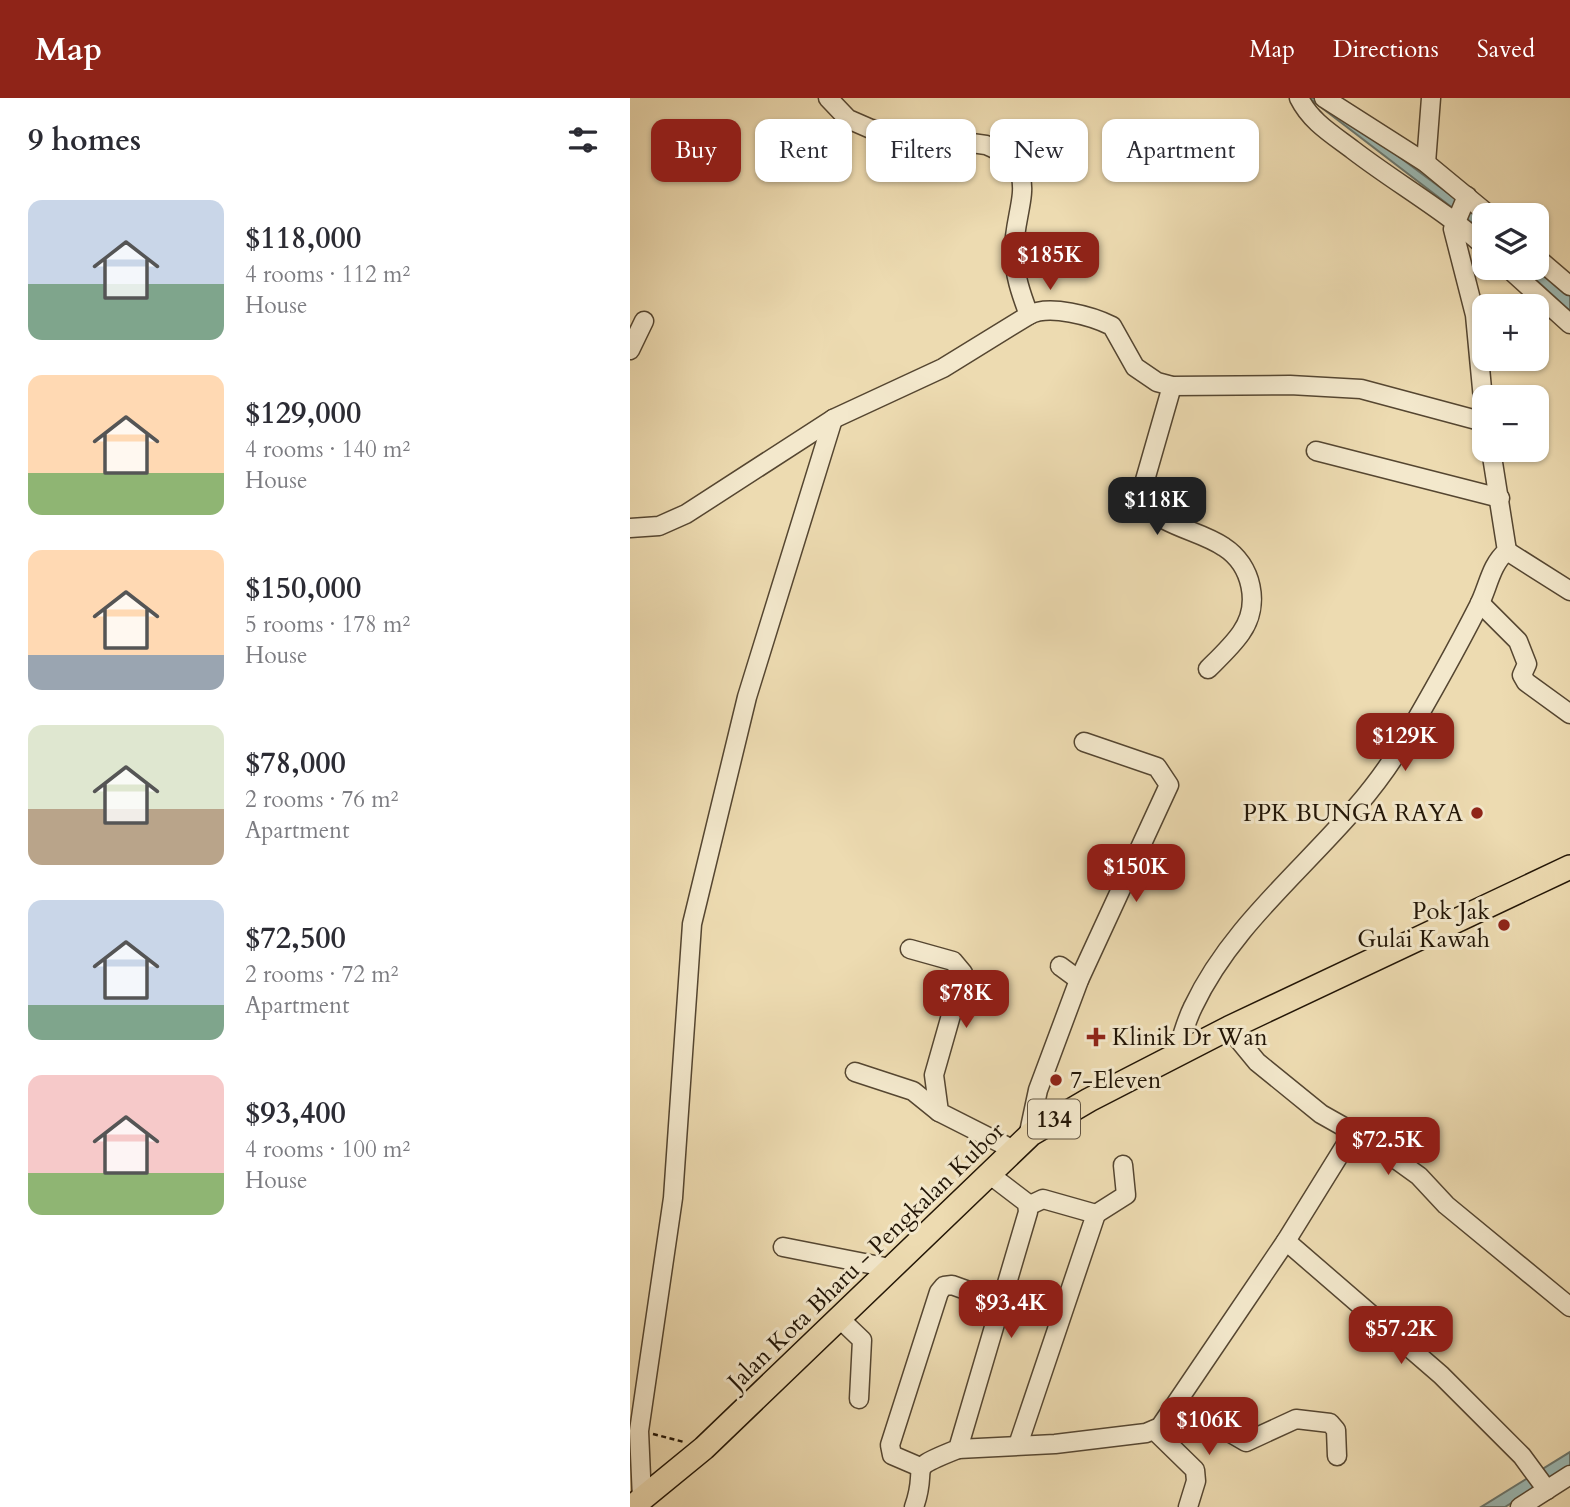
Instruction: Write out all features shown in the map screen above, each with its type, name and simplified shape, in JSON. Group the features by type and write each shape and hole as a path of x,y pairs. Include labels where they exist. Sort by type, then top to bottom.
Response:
{"main road":[{"name":"Jalan Kota Bharu - Pengkalan Kubor","path":"637,1503 704,1448 1021,1143 1089,1100 1229,1028 1570,867"}],"street":[{"path":"828,98 848,119 871,129 986,145 1016,163 1023,181 1014,249 1015,268 1028,315"},
{"path":"1299,98 1311,118 1402,187 1472,211"},
{"path":"1324,98 1426,163 1472,226"},
{"path":"1426,163 1431,98"},
{"path":"1461,208 1454,237 1475,315 1482,385"},
{"path":"1549,268 1570,286"},
{"path":"1521,280 1570,324"},
{"path":"630,528 659,526 686,514 833,419 943,368 1028,315 1044,310 1105,323 1115,330 1135,367 1157,382 1172,386 1290,386 1361,390 1472,419"},
{"path":"630,350 644,321"},
{"path":"1172,386 1145,480 1143,503 1155,514 1224,547 1244,566 1253,593 1243,631 1208,669"},
{"path":"637,1503 639,1431 673,1198 692,924 747,697 833,419"},
{"path":"1316,451 1500,498"},
{"path":"1493,462 1507,551"},
{"path":"1507,551 1570,591"},
{"path":"1176,1057 1186,1021 1206,982 1239,935 1299,872 1399,750 1480,603 1500,557 1507,551"},
{"path":"1480,603 1518,641 1527,664 1522,675 1526,682 1570,714"},
{"path":"855,1072 913,1091 939,1112 1021,1143 1079,981 1169,785 1157,767 1084,742"},
{"path":"910,949 953,961 963,973 934,1074 939,1112"},
{"path":"1060,966 1079,981"},
{"path":"1229,1028 1257,1062 1321,1114 1391,1155 1419,1176 1446,1205 1570,1307"},
{"path":"914,1507 920,1467 927,1461 958,1449 1055,1444 1154,1430 1168,1419 1286,1241 1353,1133"},
{"path":"1018,1445 1096,1214 1126,1195 1123,1165"},
{"path":"989,1174 1028,1206"},
{"path":"958,1449 1028,1206 1043,1199 1096,1214"},
{"path":"1286,1241 1441,1375 1542,1483"},
{"path":"783,1247 890,1268"},
{"path":"920,1467 895,1457 890,1452 890,1445 939,1292 944,1286 952,1285 1002,1303"},
{"path":"839,1318 862,1340 859,1399"},
{"path":"1179,1403 1247,1442 1296,1419 1330,1423 1337,1435 1337,1456"},
{"path":"1154,1430 1195,1470 1196,1481 1188,1507"},
{"path":"1520,1507 1542,1483 1570,1475"}],"path":[{"path":"639,1431 704,1448"}],"water":[{"path":"1309,98 1320,98 1472,211 1472,223"},
{"path":"1549,278 1570,293 1570,311 1536,280 1549,280"},
{"path":"1570,1452 1570,1466 1505,1507 1481,1507"}],"place":[{"name":"PPK BUNGA RAYA","path":"1477,813"},
{"name":"Pok Jak Gulai Kawah","path":"1504,925"},
{"name":"Klinik Dr Wan","path":"1096,1037"},
{"name":"7-Eleven","path":"1056,1080"}]}
